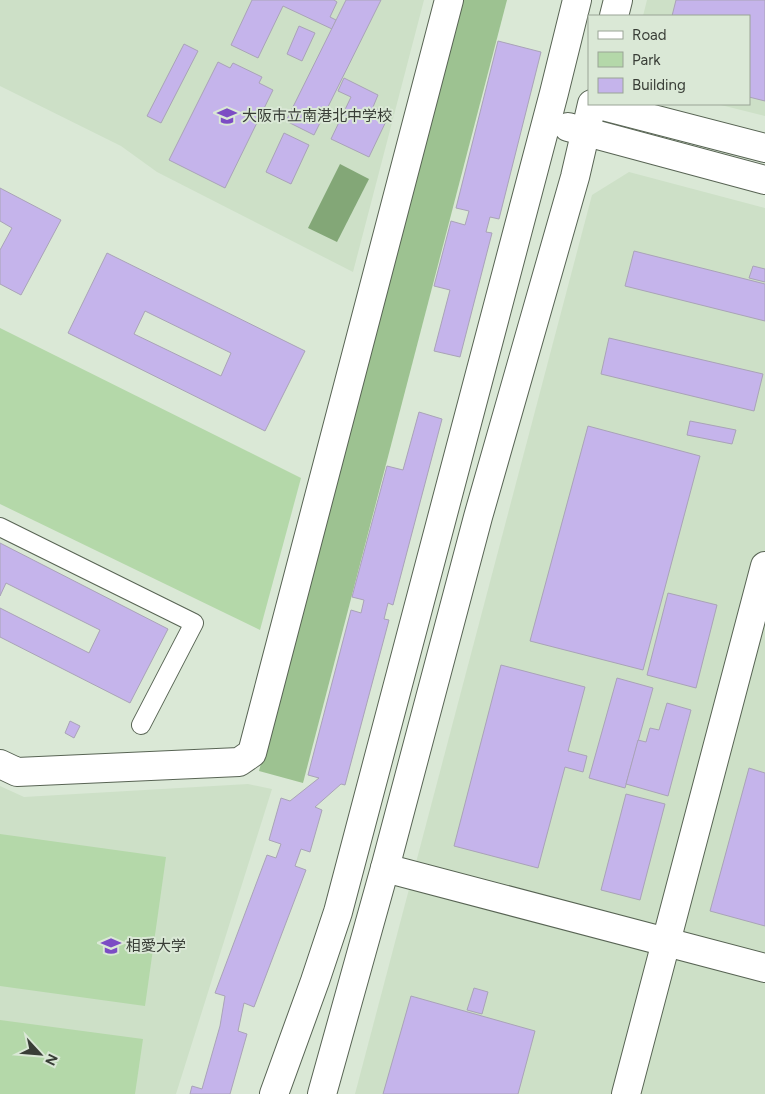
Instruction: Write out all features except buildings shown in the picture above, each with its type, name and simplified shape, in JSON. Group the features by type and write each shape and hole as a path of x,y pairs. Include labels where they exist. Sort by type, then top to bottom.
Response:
{"street":[{"path":"0,764 17,772 27,772 239,762 252,753 449,0"},
{"path":"274,1094 338,912 577,0"},
{"path":"614,15 618,0"},
{"path":"554,93 588,102"},
{"path":"322,1094 385,868 478,517 575,177 592,105"},
{"path":"600,105 765,148"},
{"path":"546,121 765,180"},
{"path":"0,527 194,623 141,725"},
{"path":"626,1094 765,566"},
{"path":"385,868 765,968"}],"shaded area":[{"name":"大阪市立南港北中学校","path":"0,0 424,0 353,272 157,172 121,146 0,86"},
{"path":"463,0 507,0 303,783 259,771"},
{"path":"647,0 765,0 765,116 721,105 750,105 750,15 643,15"},
{"path":"340,164 369,179 337,242 308,228"},
{"path":"629,172 765,208 765,1094 355,1094 592,195"},
{"name":"相愛大学","path":"248,784 272,789 176,1094 0,1094 0,786 24,797"}],"green space":[{"path":"0,328 301,478 260,630 0,504"},
{"path":"0,834 166,857 145,1006 0,986"},
{"path":"0,1020 143,1039 135,1094 0,1094"}],"place":[{"name":"大阪市立南港北中学校","path":"227,116"},
{"name":"相愛大学","path":"111,946"}]}
